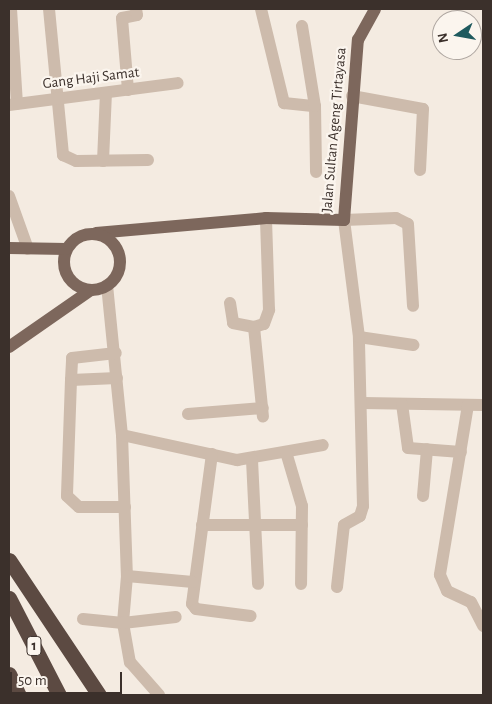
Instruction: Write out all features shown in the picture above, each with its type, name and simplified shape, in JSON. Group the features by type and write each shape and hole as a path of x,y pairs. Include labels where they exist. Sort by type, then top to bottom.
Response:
{"highway":[{"path":"9,560 99,695"},
{"name":"1","path":"9,598 59,695"},
{"path":"9,674 19,695"},
{"path":"9,684 13,695"}],"main road":[{"name":"Jalan Sultan Ageng Tirtayasa","path":"96,233 266,218 344,220 352,96 358,40 376,9"},
{"path":"9,347 91,290 107,286 115,278 119,255 106,237 96,233 78,236 66,249 63,260 68,276 91,290"},
{"path":"9,248 66,249"}],"street":[{"path":"11,9 13,105"},
{"path":"48,9 54,99 62,155 68,160 148,160"},
{"path":"128,90 122,18 137,15 136,9"},
{"path":"261,9 284,103 314,106"},
{"path":"302,26 314,106 316,172"},
{"name":"Gang Haji Samat","path":"13,105 178,83"},
{"path":"103,161 106,93"},
{"path":"352,96 423,109 420,170"},
{"path":"9,196 28,249"},
{"path":"230,303 233,323 254,327 264,324 269,310 266,218"},
{"path":"337,587 344,525 363,512 359,337 344,220 396,218 408,224 413,306"},
{"path":"107,286 116,353 122,435 127,576 123,623 130,662 159,695"},
{"path":"188,414 263,412 254,327"},
{"path":"359,337 413,345"},
{"path":"116,353 72,358 67,496 79,507 125,507"},
{"path":"71,380 117,378"},
{"path":"362,404 483,405"},
{"path":"402,404 405,444 427,449 461,452"},
{"path":"468,405 440,575 447,591 471,602 483,626"},
{"path":"122,435 212,454 252,460 323,444"},
{"path":"423,496 427,449"},
{"path":"286,452 301,499 301,584"},
{"path":"212,454 193,582 196,609 251,616"},
{"path":"252,460 252,523 258,584"},
{"path":"202,525 252,523 302,525"},
{"path":"127,576 193,582"},
{"path":"83,619 123,623 176,617"}]}
